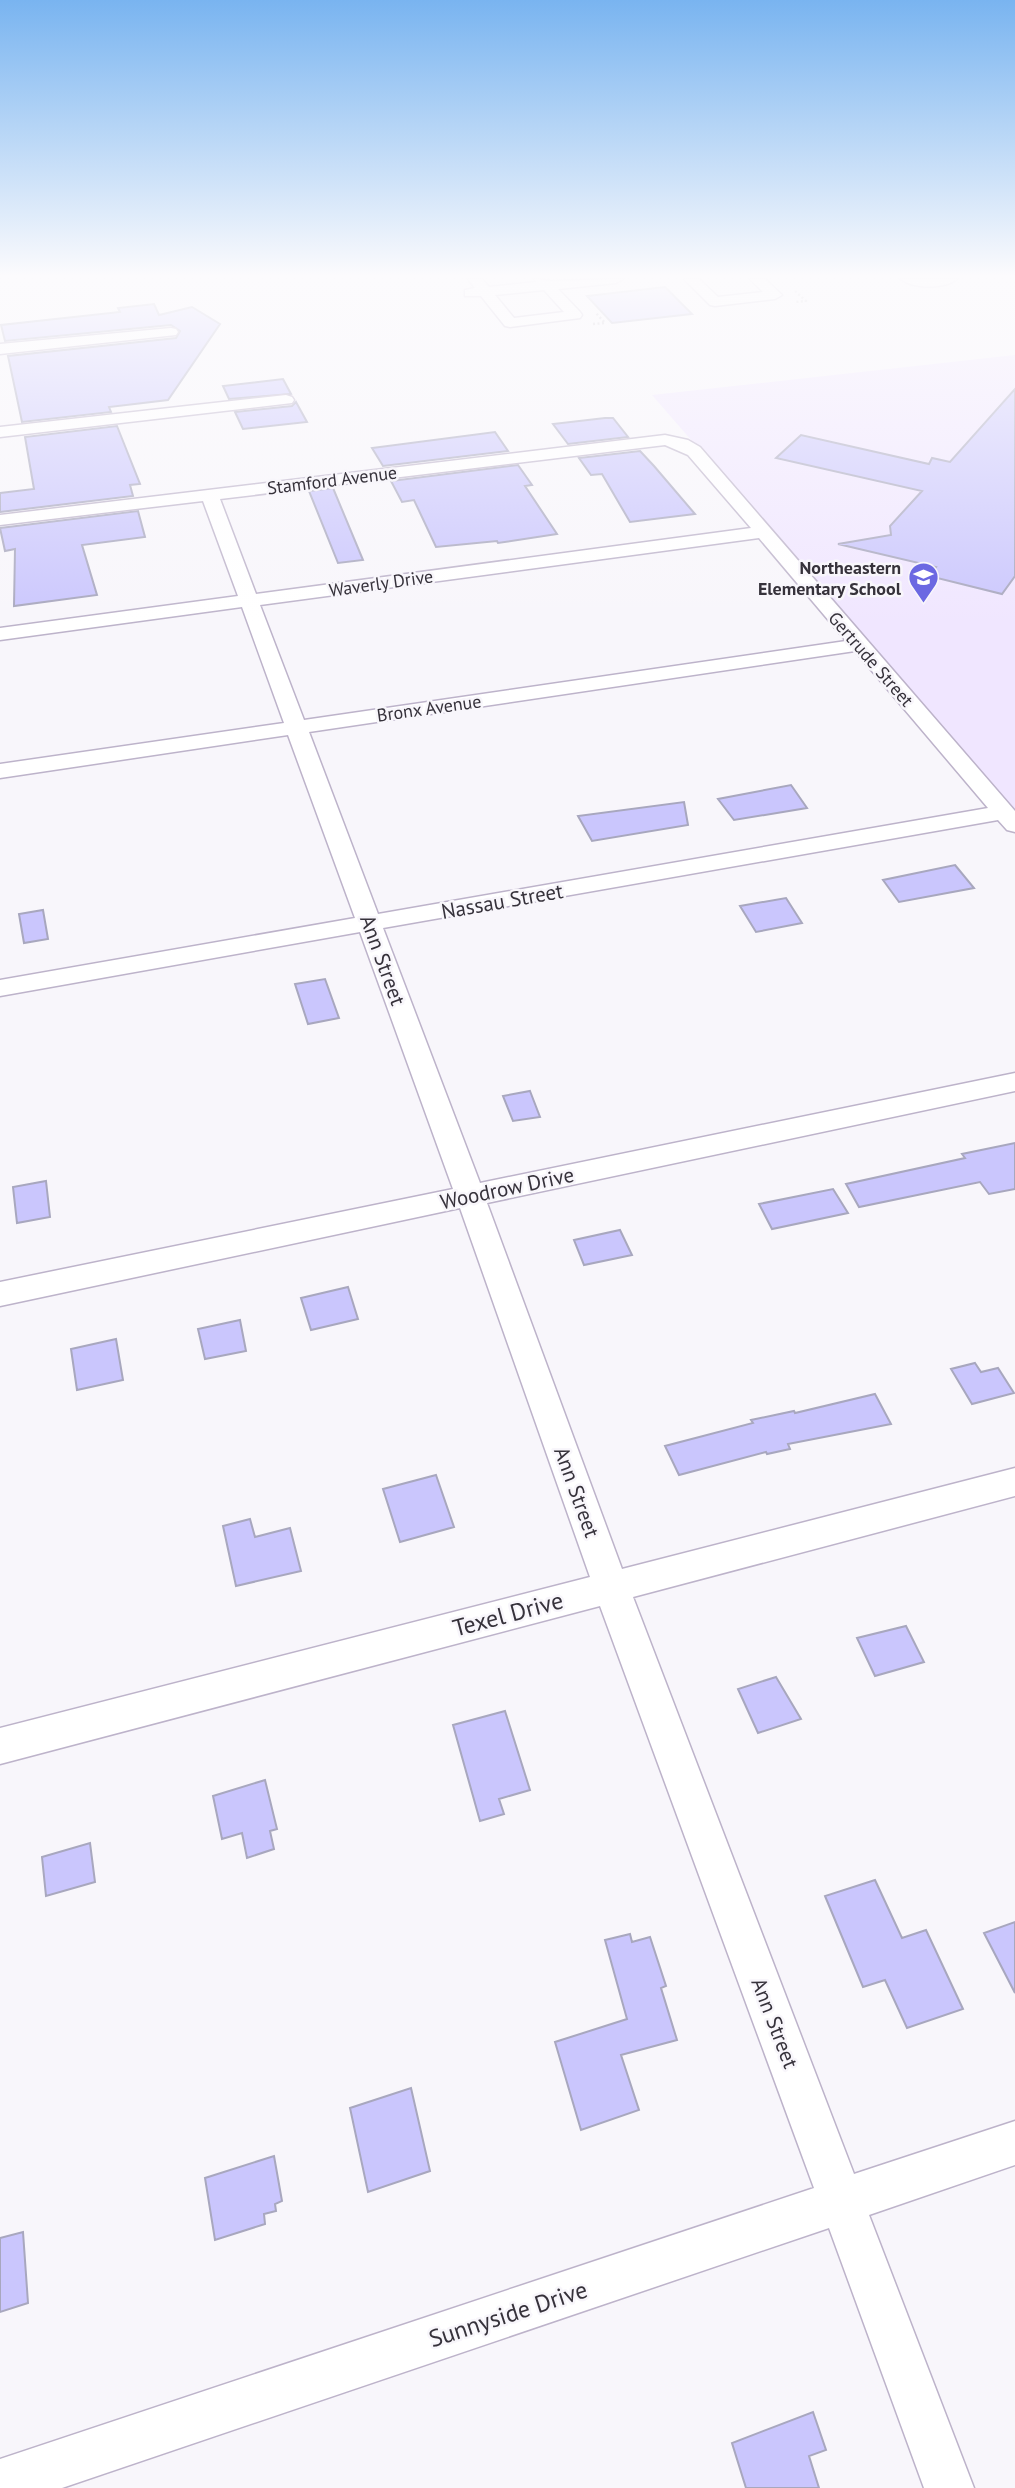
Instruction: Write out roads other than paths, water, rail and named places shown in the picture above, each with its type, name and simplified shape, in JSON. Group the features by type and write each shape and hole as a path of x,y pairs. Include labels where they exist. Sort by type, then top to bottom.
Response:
{"street":[{"path":"0,432 286,400"},
{"name":"Stamford Avenue","path":"0,520 665,440"},
{"name":"Gertrude Street","path":"665,440 682,444 694,451 1009,819"},
{"name":"Ann Street","path":"210,495 470,1195 611,1587 949,2488"},
{"name":"Waverly Drive","path":"0,634 762,532"},
{"name":"Bronx Avenue","path":"0,771 858,645"},
{"name":"Nassau Street","path":"0,988 1009,819"},
{"name":"Woodrow Drive","path":"0,1294 1015,1082"},
{"name":"Texel Drive","path":"0,1746 1015,1482"},
{"name":"Sunnyside Drive","path":"0,2484 1015,2143"}],"place":[{"name":"Northeastern Elementary School","path":"924,604"}]}
